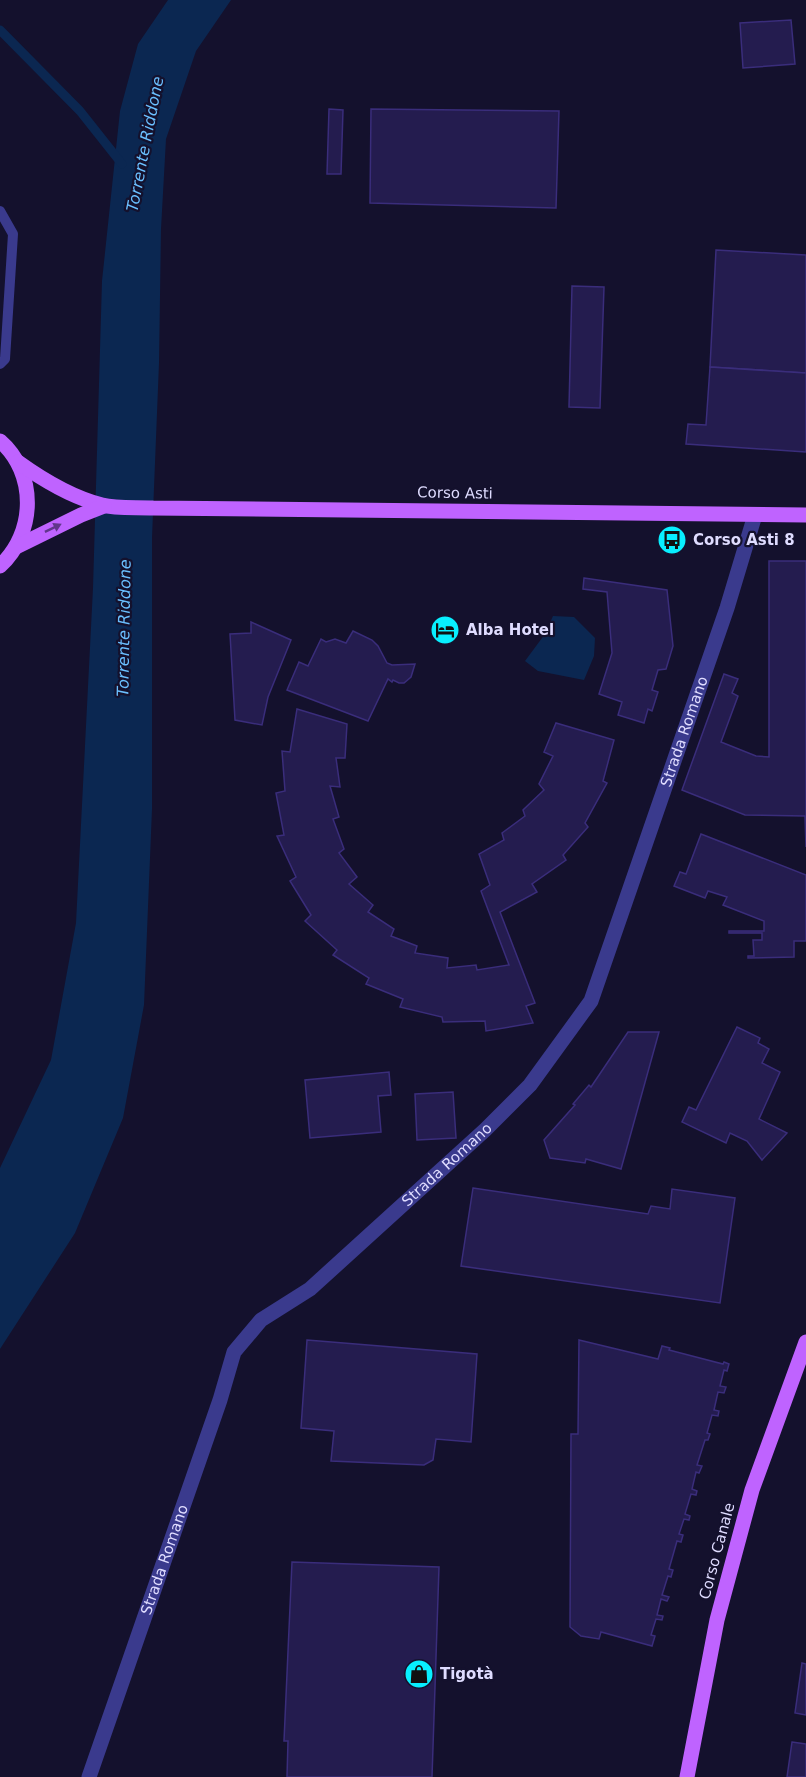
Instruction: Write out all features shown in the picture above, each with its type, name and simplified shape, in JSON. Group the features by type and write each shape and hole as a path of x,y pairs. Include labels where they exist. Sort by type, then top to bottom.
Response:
{"main road":[{"path":"0,441 18,462 45,481 95,506"},
{"path":"0,566 16,547 25,527 28,505 26,483 18,462"},
{"path":"16,547 95,506"},
{"name":"Corso Asti","path":"95,506 806,515"},
{"name":"Corso Canale","path":"687,1777 717,1620 752,1490 806,1342"}],"street":[{"name":"Strada Romano","path":"89,1777 220,1400 234,1352 261,1320 310,1289 485,1130 530,1085 591,1001 728,608 755,514"}],"lane":[{"path":"0,211 13,234 5,359 0,364"}],"water":[{"name":"Torrente Riddone","path":"168,0 231,0 196,51 166,139 161,229 159,363 152,538 152,809 144,1005 123,1118 75,1233 0,1349 0,1168 51,1060 76,923 93,588 102,281 120,111 138,44"},
{"path":"553,616 574,617 595,638 594,656 584,680 538,671 525,661 545,634"}],"building":[{"path":"791,20 795,64 743,68 740,23"},
{"path":"329,109 343,110 341,174 327,174"},
{"path":"371,109 559,111 556,208 370,203"},
{"path":"716,250 806,255 806,373 710,367"},
{"path":"572,286 604,287 600,408 569,407"},
{"path":"710,367 806,373 806,452 686,444 688,424 706,425"},
{"path":"769,561 806,561 806,847 805,816 745,815 682,790 724,674 738,679 732,693 738,696 721,742 756,756 769,757"},
{"path":"584,578 667,590 673,646 666,669 658,670 652,690 658,692 652,711 648,709 644,723 618,715 622,702 599,694 612,653 607,592 583,589"},
{"path":"251,622 291,640 268,697 262,725 235,720 230,634 251,633"},
{"path":"353,631 372,640 387,663 392,665 415,664 411,677 404,683 393,680 392,682 388,679 368,721 287,690 299,662 308,666 321,639 326,642 335,639 346,643"},
{"path":"297,709 347,724 345,758 336,758 340,787 330,786 339,817 333,819 344,849 339,853 357,877 349,884 373,905 368,912 394,929 391,936 417,946 415,953 448,958 447,968 476,965 477,970 509,965 481,891 490,885 479,854 504,840 502,833 525,816 523,810 544,790 539,784 553,756 544,752 556,723 614,740 603,781 607,783 585,823 588,827 563,855 566,860 532,884 537,892 500,912 535,1003 526,1006 533,1023 486,1031 485,1021 443,1022 442,1017 400,1007 403,999 366,984 369,978 333,955 337,950 305,921 311,915 290,881 296,877 277,836 284,835 276,793 285,791 282,751 290,752"},
{"path":"701,834 806,875 806,941 794,941 794,957 748,958 748,956 754,956 753,940 762,940 762,933 729,933 729,931 764,931 764,921 723,905 727,897 708,891 705,898 674,886 680,872 686,874"},
{"path":"737,1027 760,1038 758,1043 769,1049 762,1063 780,1072 759,1119 787,1133 762,1160 747,1141 730,1133 726,1143 682,1122 689,1107 696,1110"},
{"path":"628,1032 659,1032 621,1169 586,1159 585,1163 550,1158 544,1140 575,1105 573,1104 589,1085 591,1087"},
{"path":"389,1072 391,1095 378,1096 381,1132 310,1138 305,1080"},
{"path":"453,1092 456,1138 417,1140 415,1094"},
{"path":"473,1188 648,1214 651,1206 670,1209 672,1189 735,1198 720,1303 461,1266"},
{"path":"307,1340 477,1354 471,1442 436,1439 433,1460 424,1465 331,1461 334,1431 301,1428"},
{"path":"579,1340 658,1359 662,1346 670,1348 669,1350 729,1364 727,1371 724,1370 720,1386 726,1387 724,1393 718,1392 714,1410 719,1411 718,1416 712,1415 707,1433 710,1434 708,1440 705,1440 697,1465 702,1466 699,1473 696,1472 692,1489 697,1491 696,1495 691,1494 685,1514 690,1516 689,1520 684,1519 679,1534 683,1535 681,1542 677,1541 669,1569 673,1570 671,1577 668,1576 662,1595 669,1597 667,1601 661,1599 657,1615 663,1616 662,1620 656,1619 651,1635 655,1636 652,1646 601,1632 599,1639 581,1636 570,1627 571,1434 578,1434"},
{"path":"292,1562 439,1567 432,1777 287,1777 288,1741 284,1741"},
{"path":"802,1663 806,1664 806,1715 795,1713"},
{"path":"792,1742 806,1744 806,1777 787,1777"}],"waterway":[{"path":"0,30 80,111 122,164"}],"place":[{"name":"Corso Asti 8","path":"672,540"},
{"name":"Alba Hotel","path":"445,630"},
{"name":"Tigotà","path":"419,1674"}]}
